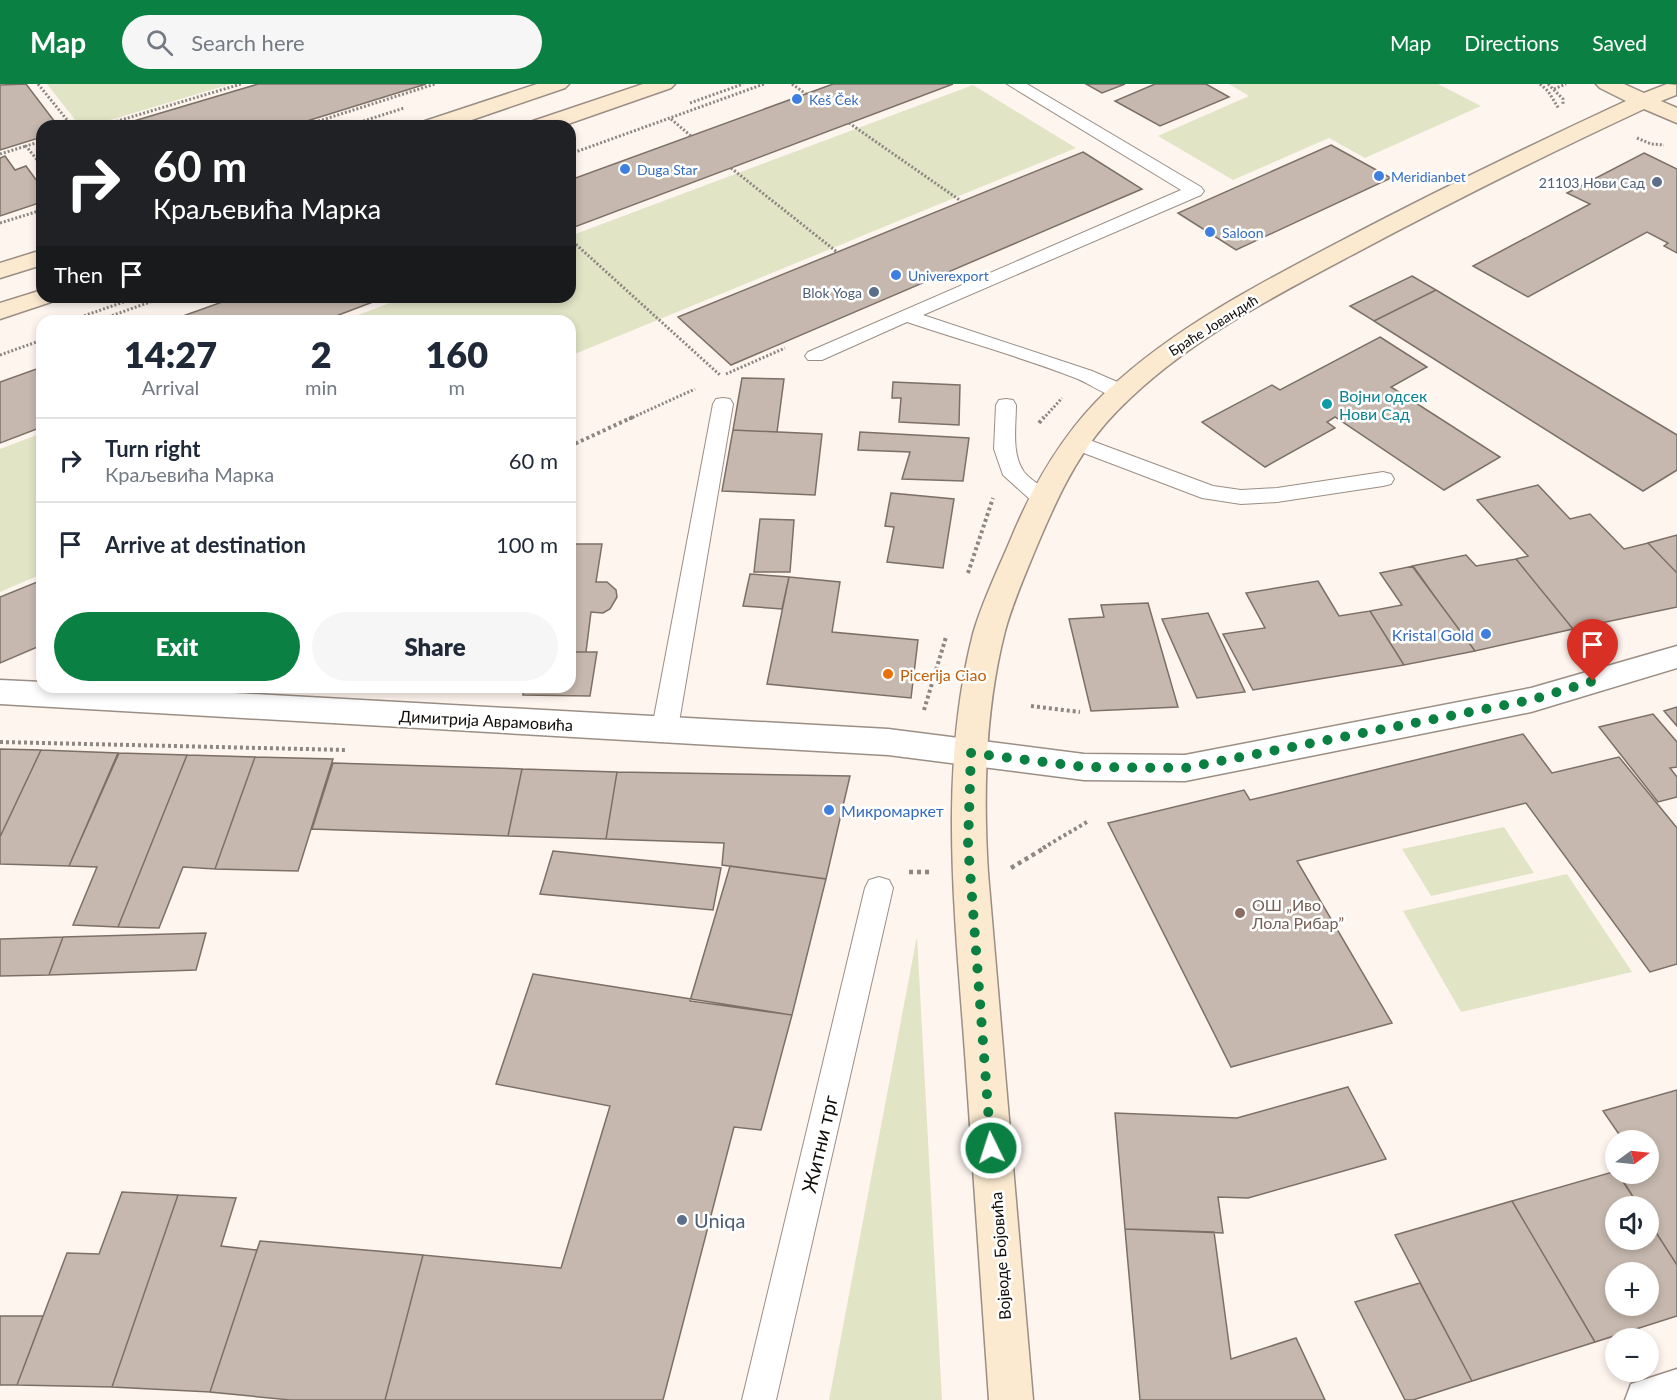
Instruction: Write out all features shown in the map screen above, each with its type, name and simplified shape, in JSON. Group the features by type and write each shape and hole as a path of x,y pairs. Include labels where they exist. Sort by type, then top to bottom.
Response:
{"street":[{"path":"451,120 558,84"},
{"path":"558,120 663,84"},
{"path":"1607,84 1664,91 1677,116"},
{"name":"Браће Јовандић","path":"971,753 984,657 990,630 1042,498 1076,442 1122,392 1175,347 1274,288 1426,207 1589,125 1664,91"},
{"path":"0,271 36,259"},
{"path":"0,311 36,299"},
{"name":"Димитрија Аврамовића","path":"79,693 482,721 888,742 1084,767 1185,768 1531,700 1677,657"},
{"name":"Димитрија Аврамовића","path":"0,692 36,691"},
{"name":"Војводе Бојовића","path":"971,753 968,844 1011,1400"},
{"path":"1647,1400 1677,1391"}],"lane":[{"path":"815,356 928,305 1196,191 1015,84"},
{"path":"908,316 1085,375 1122,392"},
{"path":"665,729 723,404"},
{"path":"1006,405 1005,448 1014,475 1042,498"},
{"path":"1076,442 1210,493 1241,497 1277,495 1383,478"},
{"name":"Житни трг","path":"759,1400 879,888"}],"path":[{"path":"38,84 67,120"},
{"path":"121,120 241,84"},
{"path":"322,120 435,84"},
{"path":"576,151 764,84"},
{"path":"792,84 806,94"},
{"path":"1554,89 1566,84"},
{"path":"670,119 691,136"},
{"path":"849,123 962,201"},
{"path":"1636,137 1651,144 1674,145"},
{"path":"0,154 36,143"},
{"path":"26,146 36,158"},
{"path":"731,168 837,252"},
{"path":"0,223 36,212"},
{"path":"576,244 722,376"},
{"path":"86,315 121,303"},
{"path":"114,315 147,303"},
{"path":"0,355 36,342"},
{"path":"711,381 787,347"},
{"path":"576,443 700,386"},
{"path":"1031,706 1080,712"},
{"path":"1010,868 1087,822"}],"green space":[{"path":"47,84 231,84 110,120 75,120"},
{"path":"1229,84 1438,84 1481,106 1365,158 1329,138 1233,180 1158,136 1249,96"},
{"path":"973,85 1076,148 576,354 576,315 358,315 390,303 576,303 576,234"},
{"path":"36,435 36,577 0,592 0,449"},
{"path":"1504,827 1534,873 1431,896 1402,849"},
{"path":"1567,874 1632,972 1461,1012 1403,911"},
{"path":"917,936 942,1400 829,1400"}],"building":[{"path":"26,84 53,120 36,120 36,139 0,150 0,85"},
{"path":"258,84 426,84 310,120 137,120"},
{"path":"833,84 953,84 576,226 576,178"},
{"path":"1086,84 1125,84 1102,93"},
{"path":"1155,84 1206,84 1229,97 1160,126 1115,101"},
{"path":"1331,145 1391,178 1236,250 1178,213"},
{"path":"1083,152 1142,189 731,365 678,317"},
{"path":"1644,153 1677,169 1677,253 1664,246 1668,243 1647,232 1528,297 1473,266 1590,204 1567,193"},
{"path":"5,156 15,170 26,166 36,180 36,204 0,216 0,158"},
{"path":"1412,276 1436,290 1374,321 1350,306"},
{"path":"1436,290 1677,435 1677,470 1643,491 1374,321"},
{"path":"219,303 370,303 339,315 186,315"},
{"name":"Војни одсек Нови Сад","path":"1380,337 1427,367 1391,387 1500,457 1444,490 1335,417 1327,422 1335,428 1265,467 1202,422 1272,385 1280,390"},
{"path":"36,369 36,429 0,443 0,382"},
{"path":"742,378 784,379 777,432 733,430"},
{"path":"893,382 960,385 959,425 899,422 901,398 892,398"},
{"path":"733,430 822,434 815,495 722,491"},
{"path":"860,432 969,438 963,481 902,479 910,452 858,450"},
{"path":"1538,485 1570,519 1590,514 1624,549 1648,543 1677,573 1677,607 1573,629 1516,559 1528,556 1477,500"},
{"path":"891,493 954,499 943,568 887,562 894,527 885,526"},
{"path":"760,519 794,520 790,572 754,572"},
{"path":"1677,535 1677,573 1648,543"},
{"path":"576,544 602,544 596,582 607,582 616,590 617,597 610,609 603,613 591,612 586,652 576,652"},
{"path":"1466,555 1476,566 1516,559 1573,629 1475,651 1412,566"},
{"path":"1413,566 1475,651 1404,665 1370,611 1402,605 1380,573"},
{"path":"750,574 789,577 782,609 743,606"},
{"path":"789,577 840,582 832,632 918,640 911,698 767,684"},
{"path":"1318,581 1339,616 1370,611 1404,665 1253,690 1223,634 1265,628 1246,593"},
{"path":"36,582 36,648 0,663 0,597"},
{"path":"1148,603 1178,707 1091,711 1069,619 1104,617 1101,605"},
{"path":"1208,613 1245,692 1197,698 1162,619"},
{"path":"576,652 597,652 590,696 523,695 523,693 576,693"},
{"path":"1677,707 1677,726 1664,711"},
{"path":"1653,714 1677,742 1677,767 1670,768 1677,777 1677,797 1658,802 1599,727"},
{"name":"ОШ „Иво Лола Рибар”","path":"1523,734 1552,773 1619,757 1677,828 1677,964 1650,972 1526,803 1297,861 1392,1023 1231,1067 1108,823 1244,790 1250,800"},
{"path":"0,749 41,750 0,837"},
{"path":"41,750 118,753 69,866 0,864 0,837"},
{"path":"119,753 187,755 118,927 73,925 97,867 69,866"},
{"path":"187,755 255,757 215,869 183,867 159,928 118,927"},
{"path":"255,757 333,759 298,871 215,869"},
{"path":"333,763 522,769 508,836 312,829"},
{"path":"522,769 617,772 606,839 508,836"},
{"path":"617,772 850,776 826,879 722,865 724,843 606,839"},
{"path":"553,851 721,868 713,910 540,894"},
{"path":"730,866 826,879 792,1015 690,1001"},
{"path":"206,933 196,970 49,975 63,937"},
{"path":"63,937 49,975 0,976 0,939"},
{"path":"533,974 792,1015 761,1130 734,1127 663,1400 385,1400 423,1255 561,1268 610,1106 496,1084"},
{"path":"1348,1087 1386,1159 1248,1198 1218,1197 1223,1233 1125,1229 1115,1113 1237,1118"},
{"path":"1677,1090 1677,1265 1659,1237 1659,1196 1633,1196 1625,1184 1659,1184 1659,1130 1616,1130 1603,1111"},
{"path":"1605,1174 1605,1184 1625,1184 1632,1196 1605,1196 1605,1250 1659,1250 1659,1237 1677,1265 1677,1316 1639,1328 1605,1328 1605,1339 1595,1342 1512,1201"},
{"path":"122,1192 178,1195 112,1387 17,1385 67,1253 99,1254"},
{"path":"178,1195 236,1198 221,1246 257,1250 210,1392 112,1387"},
{"path":"1512,1201 1595,1342 1472,1381 1395,1235"},
{"path":"1125,1229 1214,1232 1231,1359 1296,1338 1325,1400 1140,1400"},
{"path":"260,1241 423,1255 385,1400 290,1400 210,1392"},
{"path":"1420,1283 1472,1381 1413,1400 1405,1400 1355,1302"},
{"path":"0,1316 43,1316 17,1385 0,1385"}],"place":[{"name":"Keš Ček","path":"797,99"},
{"name":"Duga Star","path":"625,169"},
{"name":"Meridianbet","path":"1379,176"},
{"name":"21103 Нови Сад","path":"1657,182"},
{"name":"Saloon","path":"1210,232"},
{"name":"Univerexport","path":"896,275"},
{"name":"Blok Yoga","path":"874,292"},
{"name":"Војни одсек Нови Сад","path":"1327,404"},
{"name":"Kristal Gold","path":"1486,634"},
{"name":"Picerija Ciao","path":"888,674"},
{"name":"Микромаркет","path":"829,810"},
{"name":"ОШ „Иво Лола Рибар”","path":"1240,913"},
{"name":"Uniqa","path":"682,1220"}],"route":[{"path":"991,1148 968,844 971,753 1084,767 1185,768 1531,700 1593,681"}]}
